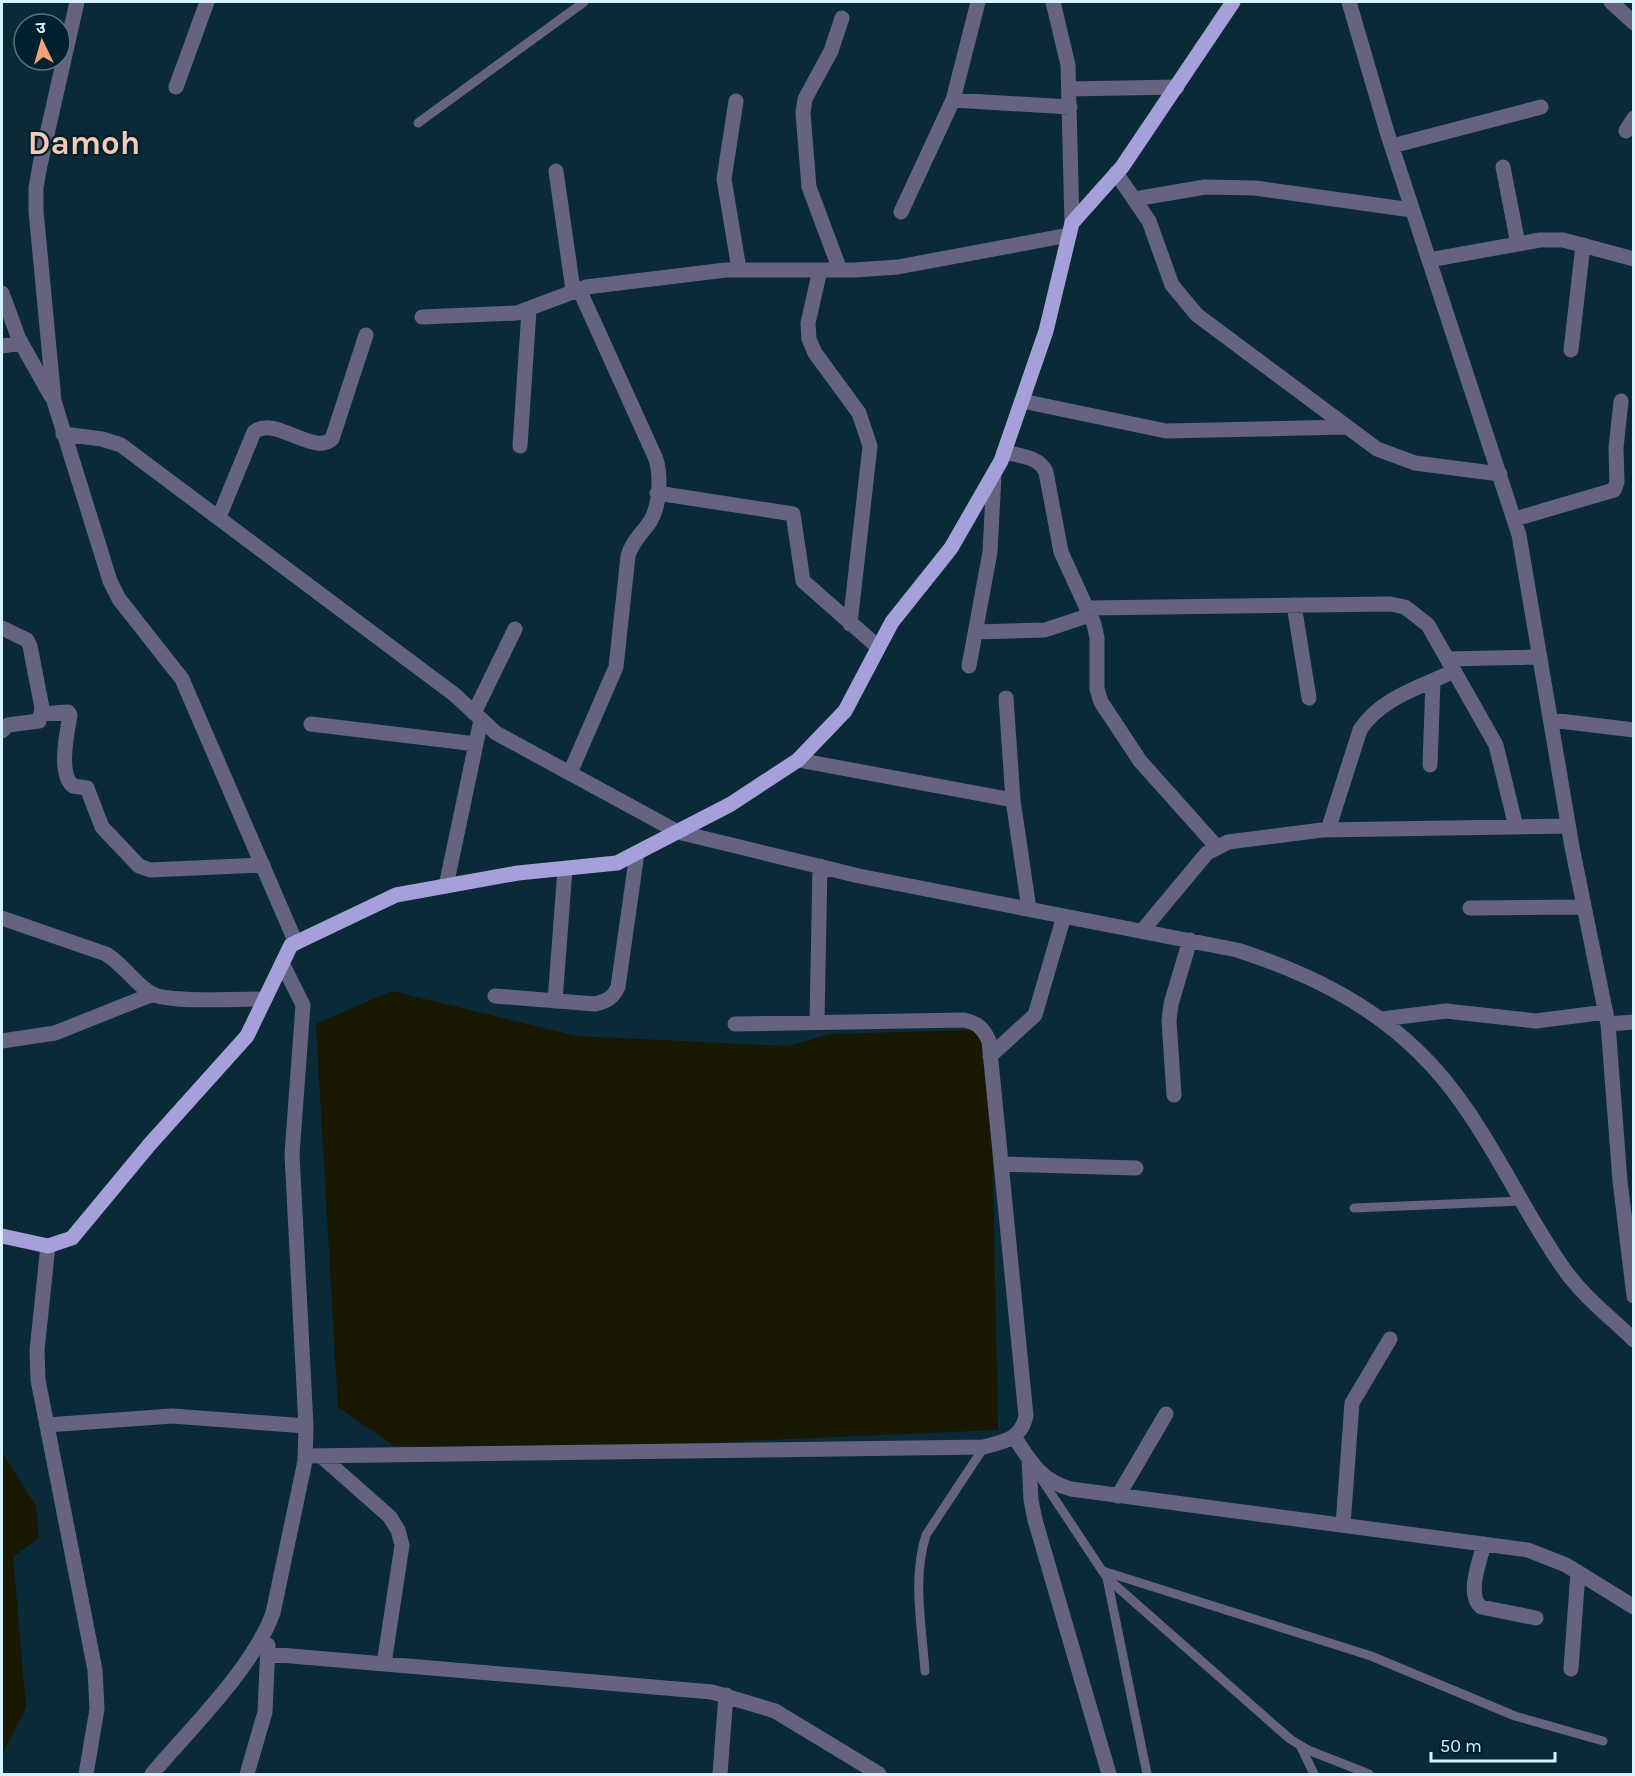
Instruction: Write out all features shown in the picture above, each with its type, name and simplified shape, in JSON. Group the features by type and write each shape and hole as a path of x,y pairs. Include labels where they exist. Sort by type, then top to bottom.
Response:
{"main road":[{"path":"2,1236 48,1246 72,1238 150,1144 247,1036 291,945 396,895 518,873 617,863 731,804 798,759 845,711 892,622 951,548 994,475 1046,331 1071,229 1116,173 1233,2"}],"street":[{"path":"77,2 36,188 54,401 110,581 119,599 182,679 296,943"},
{"path":"177,87 207,2"},
{"path":"901,212 953,100 978,2"},
{"path":"422,317 518,313 576,290 739,269 840,270 898,267 1071,229 1070,107 1066,50 1053,2"},
{"path":"1349,2 1412,210 1515,519 1569,826 1607,1018 1620,1181 1634,1296"},
{"path":"1611,2 1634,23"},
{"path":"840,270 809,187 802,112 808,93 831,51 842,18"},
{"path":"1069,89 1177,87"},
{"path":"953,100 1070,107"},
{"path":"736,102 723,179 739,269"},
{"path":"1392,146 1541,107"},
{"path":"1503,167 1518,244"},
{"path":"556,171 576,290 656,459 660,478 653,516 634,541 628,556 612,680 570,773"},
{"path":"1116,173 1149,221 1172,285 1182,300 1197,315 1377,449 1405,460 1500,474"},
{"path":"1135,199 1205,187 1255,188 1412,210"},
{"path":"1429,260 1518,244 1563,240 1634,259"},
{"path":"1571,350 1583,245"},
{"path":"820,270 808,323 809,339 815,353 859,413 870,446 850,624"},
{"path":"2,293 21,343 54,401"},
{"path":"520,446 529,310"},
{"path":"219,517 254,432 259,428 269,428 320,444 332,439 366,335"},
{"path":"2,346 21,343"},
{"path":"1022,401 1145,428 1176,432 1345,427"},
{"path":"1515,519 1614,490 1617,482 1616,448 1621,402"},
{"path":"63,434 102,439 121,446 455,695 496,733 678,832 820,866 1237,950 1272,962 1341,992 1382,1019 1455,1093 1564,1269 1634,1340"},
{"path":"1004,452 1043,464 1061,552 1097,638 1096,678 1101,702 1140,761 1216,846"},
{"path":"969,666 990,552 994,475"},
{"path":"657,493 793,514 803,581 878,647"},
{"path":"976,632 1045,630 1088,612 1294,605 1390,604 1405,607 1428,625 1499,752 1516,827"},
{"path":"1294,605 1309,699"},
{"path":"2,628 27,640 30,646 42,714 39,721 8,725 2,730"},
{"path":"446,886 476,744 477,717 515,629"},
{"path":"1328,830 1360,730 1368,716 1381,705 1433,681 1451,665 1540,657"},
{"path":"1430,765 1433,681"},
{"path":"1006,698 1013,800 1029,909"},
{"path":"42,714 68,712 70,716 65,747 66,778 73,786 87,789 98,821 139,867 150,870 263,864"},
{"path":"1551,720 1634,730"},
{"path":"311,724 476,744"},
{"path":"798,759 1013,800"},
{"path":"1142,931 1207,853 1216,846 1328,830 1569,826"},
{"path":"495,996 596,1004 606,1002 614,996 618,987 637,853"},
{"path":"817,1021 820,866"},
{"path":"555,1001 565,869"},
{"path":"1470,908 1584,907"},
{"path":"990,1056 1035,1015 1064,916"},
{"path":"2,918 106,954 121,963 153,994 168,998 265,999"},
{"path":"1174,1095 1169,1021 1171,1004 1190,940"},
{"path":"247,1774 265,1712 268,1626 305,1456 306,1426 292,1154 303,1005 282,963"},
{"path":"2,1041 55,1033 153,994"},
{"path":"1382,1019 1446,1011 1536,1021 1607,1018 1634,1022"},
{"path":"305,1456 984,1447 1015,1438 1024,1426 1026,1416 990,1056 984,1030 977,1023 964,1020 735,1024"},
{"path":"1001,1164 1136,1168"},
{"path":"48,1246 37,1365 98,1691 95,1729 86,1774"},
{"path":"1342,1525 1352,1403 1390,1339"},
{"path":"1118,1496 1166,1414"},
{"path":"47,1425 171,1416 306,1426"},
{"path":"1015,1438 1032,1464 1054,1484 1118,1496 1528,1550 1548,1556 1634,1606"},
{"path":"321,1456 390,1517 398,1530 401,1557 384,1664"},
{"path":"1032,1464 1031,1500 1035,1521 1109,1774"},
{"path":"1484,1544 1473,1592 1476,1603 1481,1607 1536,1618"},
{"path":"1571,1669 1578,1572"},
{"path":"152,1774 244,1665 268,1626"},
{"path":"268,1654 726,1695 775,1711 879,1774"},
{"path":"720,1774 726,1695"}],"lane":[{"path":"418,123 584,2"},
{"path":"1354,1209 1522,1201"},
{"path":"925,1671 918,1569 921,1550 927,1535 984,1447"},
{"path":"1032,1464 1105,1575 1300,1745 1369,1774"},
{"path":"1105,1575 1371,1656 1515,1716 1604,1741"},
{"path":"1105,1575 1147,1774"},
{"path":"1300,1745 1314,1774"}],"shaded area":[{"path":"392,991 576,1036 787,1046 830,1034 978,1030 991,1075 998,1430 543,1450 394,1446 338,1407 316,1024"},
{"path":"2,1452 36,1506 39,1538 13,1557 26,1708 2,1755"}],"district":[{"name":"Damoh","path":"84,142"}]}
